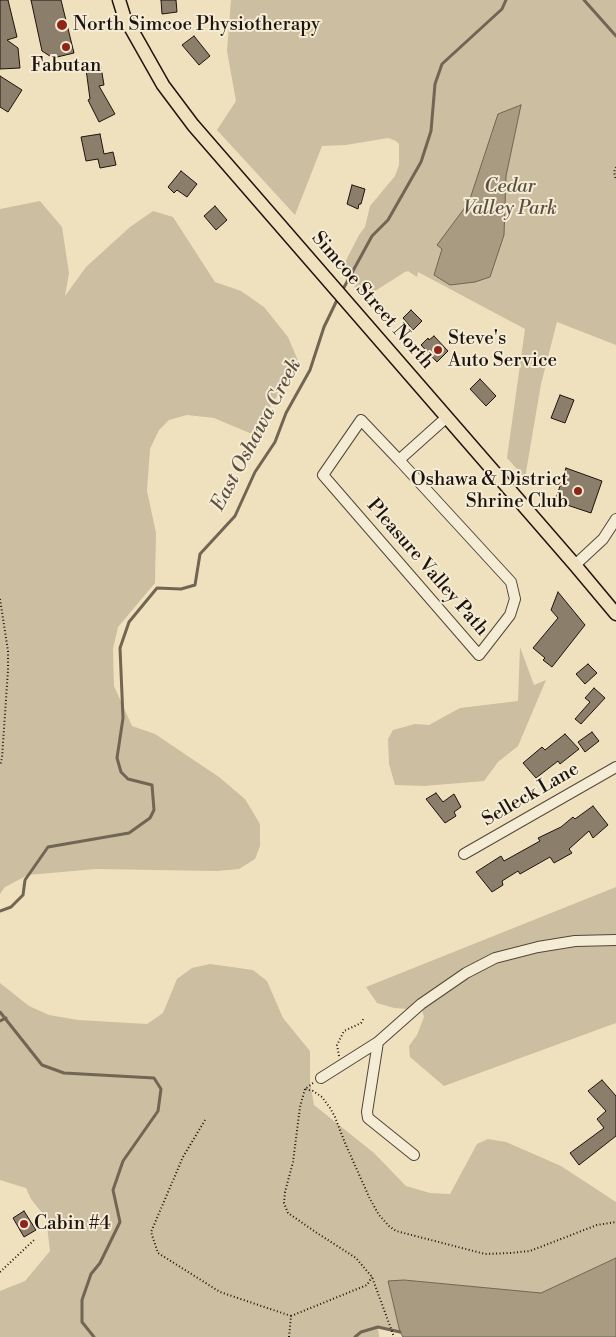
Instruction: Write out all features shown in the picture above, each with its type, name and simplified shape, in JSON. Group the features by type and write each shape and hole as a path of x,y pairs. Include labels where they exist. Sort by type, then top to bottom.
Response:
{"main road":[{"name":"Simcoe Street North","path":"119,0 124,16 168,92 193,125 575,564 616,614"}],"street":[{"path":"399,460 447,417"},
{"name":"Pleasure Valley Path","path":"361,420 399,460 510,582 515,599 510,615 478,655 324,475 361,420"},
{"path":"575,564 603,539 616,519"},
{"name":"Selleck Lane","path":"464,854 616,767"},
{"path":"321,1078 378,1042 422,1004 466,973 495,958 538,947 575,941 616,940"},
{"path":"378,1042 367,1112 368,1118 414,1155"}],"path":[{"path":"616,167 614,172 616,180"},
{"path":"0,599 8,651 0,766"},
{"path":"340,1066 337,1045 340,1038 344,1031 361,1023 364,1018"},
{"path":"321,1078 305,1089 300,1107 294,1162 285,1192 284,1203 288,1213 356,1258 372,1277 394,1337"},
{"path":"305,1089 313,1091 322,1097 330,1108 344,1143 378,1215 388,1226 396,1231 485,1254 510,1253 530,1251 596,1225 616,1222"},
{"path":"205,1120 183,1157 151,1232 158,1253 220,1292 290,1316 367,1285 372,1277"},
{"path":"0,1272 34,1240"},
{"path":"289,1337 290,1316"}],"green space":[{"name":"Cedar Valley Park","path":"231,0 616,0 616,345 557,322 541,384 525,478 507,458 525,329 418,272 417,277 408,271 405,272 364,298 341,270 365,227 370,206 395,176 399,165 399,144 388,138 346,145 322,146 295,215 217,130 236,101 227,51"},
{"path":"40,201 62,227 69,273 65,296 86,267 130,227 153,211 173,217 215,282 241,291 264,307 288,337 299,363 252,434 214,418 187,415 169,420 159,430 150,449 147,491 156,533 155,583 118,627 113,649 114,686 132,726 155,734 219,777 245,799 260,824 260,846 255,859 239,869 217,871 96,869 28,875 5,887 0,894 0,209"},
{"path":"520,647 534,685 546,680 518,746 498,762 484,781 424,786 395,785 389,764 388,739 393,730 415,724 429,725 460,708 518,701"},
{"path":"616,887 616,1023 444,1086 410,1057 409,1046 417,1035 424,1017 422,1010 394,1008 377,1003 366,987"},
{"path":"210,964 253,970 267,981 283,1018 310,1051 310,1082 314,1105 374,1153 406,1186 430,1193 450,1194 477,1144 488,1139 506,1142 561,1166 616,1202 616,1258 541,1293 404,1280 388,1282 400,1332 378,1327 379,1337 0,1337 0,1291 25,1281 50,1251 46,1218 31,1199 26,1188 0,1180 0,983 29,1006 49,1015 78,1020 147,1024 163,1013 177,979 192,968"}],"shaded area":[{"path":"521,105 506,176 504,235 490,277 475,282 450,285 434,275 442,249 437,245 469,202 498,114"},
{"path":"616,1258 616,1337 403,1337 400,1332 388,1281 404,1280 541,1293"}],"building":[{"path":"0,0 8,0 17,37 7,40 18,48 20,68 0,69"},
{"path":"31,0 61,0 74,53 53,58 42,51"},
{"path":"161,0 176,0 177,12 162,14"},
{"path":"194,36 210,56 199,65 182,45"},
{"path":"101,67 104,85 99,86 115,114 99,122 88,100 90,99 86,69"},
{"path":"0,76 22,90 8,112 0,107"},
{"path":"100,134 104,154 113,152 116,165 100,168 98,159 86,161 81,137"},
{"path":"181,171 197,184 187,197 177,190 174,193 168,187"},
{"path":"352,185 365,189 358,209 347,204"},
{"path":"215,206 227,220 216,230 204,216"},
{"path":"411,310 422,321 413,330 403,318"},
{"path":"434,336 448,351 437,362 421,345 428,338 429,340"},
{"path":"480,379 496,396 486,406 470,389"},
{"path":"560,395 574,400 565,423 551,418"},
{"name":"Oshawa & District Shrine Club","path":"566,468 602,481 591,513 555,501"},
{"path":"558,592 585,625 552,667 533,648 558,618 551,610"},
{"path":"588,664 597,673 585,684 576,674"},
{"path":"594,688 605,698 581,724 575,719 590,702 585,698"},
{"path":"592,732 599,741 585,752 578,742"},
{"path":"565,734 579,749 560,764 558,761 536,778 523,763 542,747 545,750"},
{"path":"436,793 443,802 454,794 461,807 454,812 456,816 445,823 426,799"},
{"path":"593,806 608,825 593,838 589,831 569,849 572,853 554,863 550,857 520,874 518,871 502,881 503,885 492,892 476,872 501,856 504,861 540,841 538,838 561,827 573,817 575,819"},
{"path":"602,1080 616,1096 616,1136 579,1165 570,1153 604,1128 597,1119 606,1111 588,1091"},
{"name":"Cabin #4","path":"24,1211 36,1230 24,1237 13,1218"}],"waterway":[{"name":"East Oshawa Creek","path":"342,291 372,236 388,220 421,162 431,131 435,84 442,64 502,9 506,0"},
{"name":"East Oshawa Creek","path":"584,0 616,36"},
{"name":"East Oshawa Creek","path":"0,911 11,907 23,895 25,880 48,847 129,833 150,818 154,810 152,785 128,779 121,772 117,758 123,718 120,648 129,622 157,588 181,589 195,585 200,554 235,516 255,472 275,442 286,413 310,370 324,327 338,298"},
{"name":"East Oshawa Creek","path":"0,1012 42,1065 64,1073 154,1078 161,1089 158,1111 123,1161 113,1190 120,1222 100,1263 91,1274 82,1300 82,1322 94,1337"},
{"name":"East Oshawa Creek","path":"0,1021 6,1018"},
{"name":"East Oshawa Creek","path":"355,1337 361,1332 378,1327 400,1332"}],"place":[{"name":"North Simcoe Physiotherapy","path":"62,25"},
{"name":"Fabutan","path":"66,47"},
{"name":"Steve's Auto Service","path":"438,350"},
{"name":"Oshawa & District Shrine Club","path":"578,491"},
{"name":"Cabin #4","path":"24,1224"}]}
